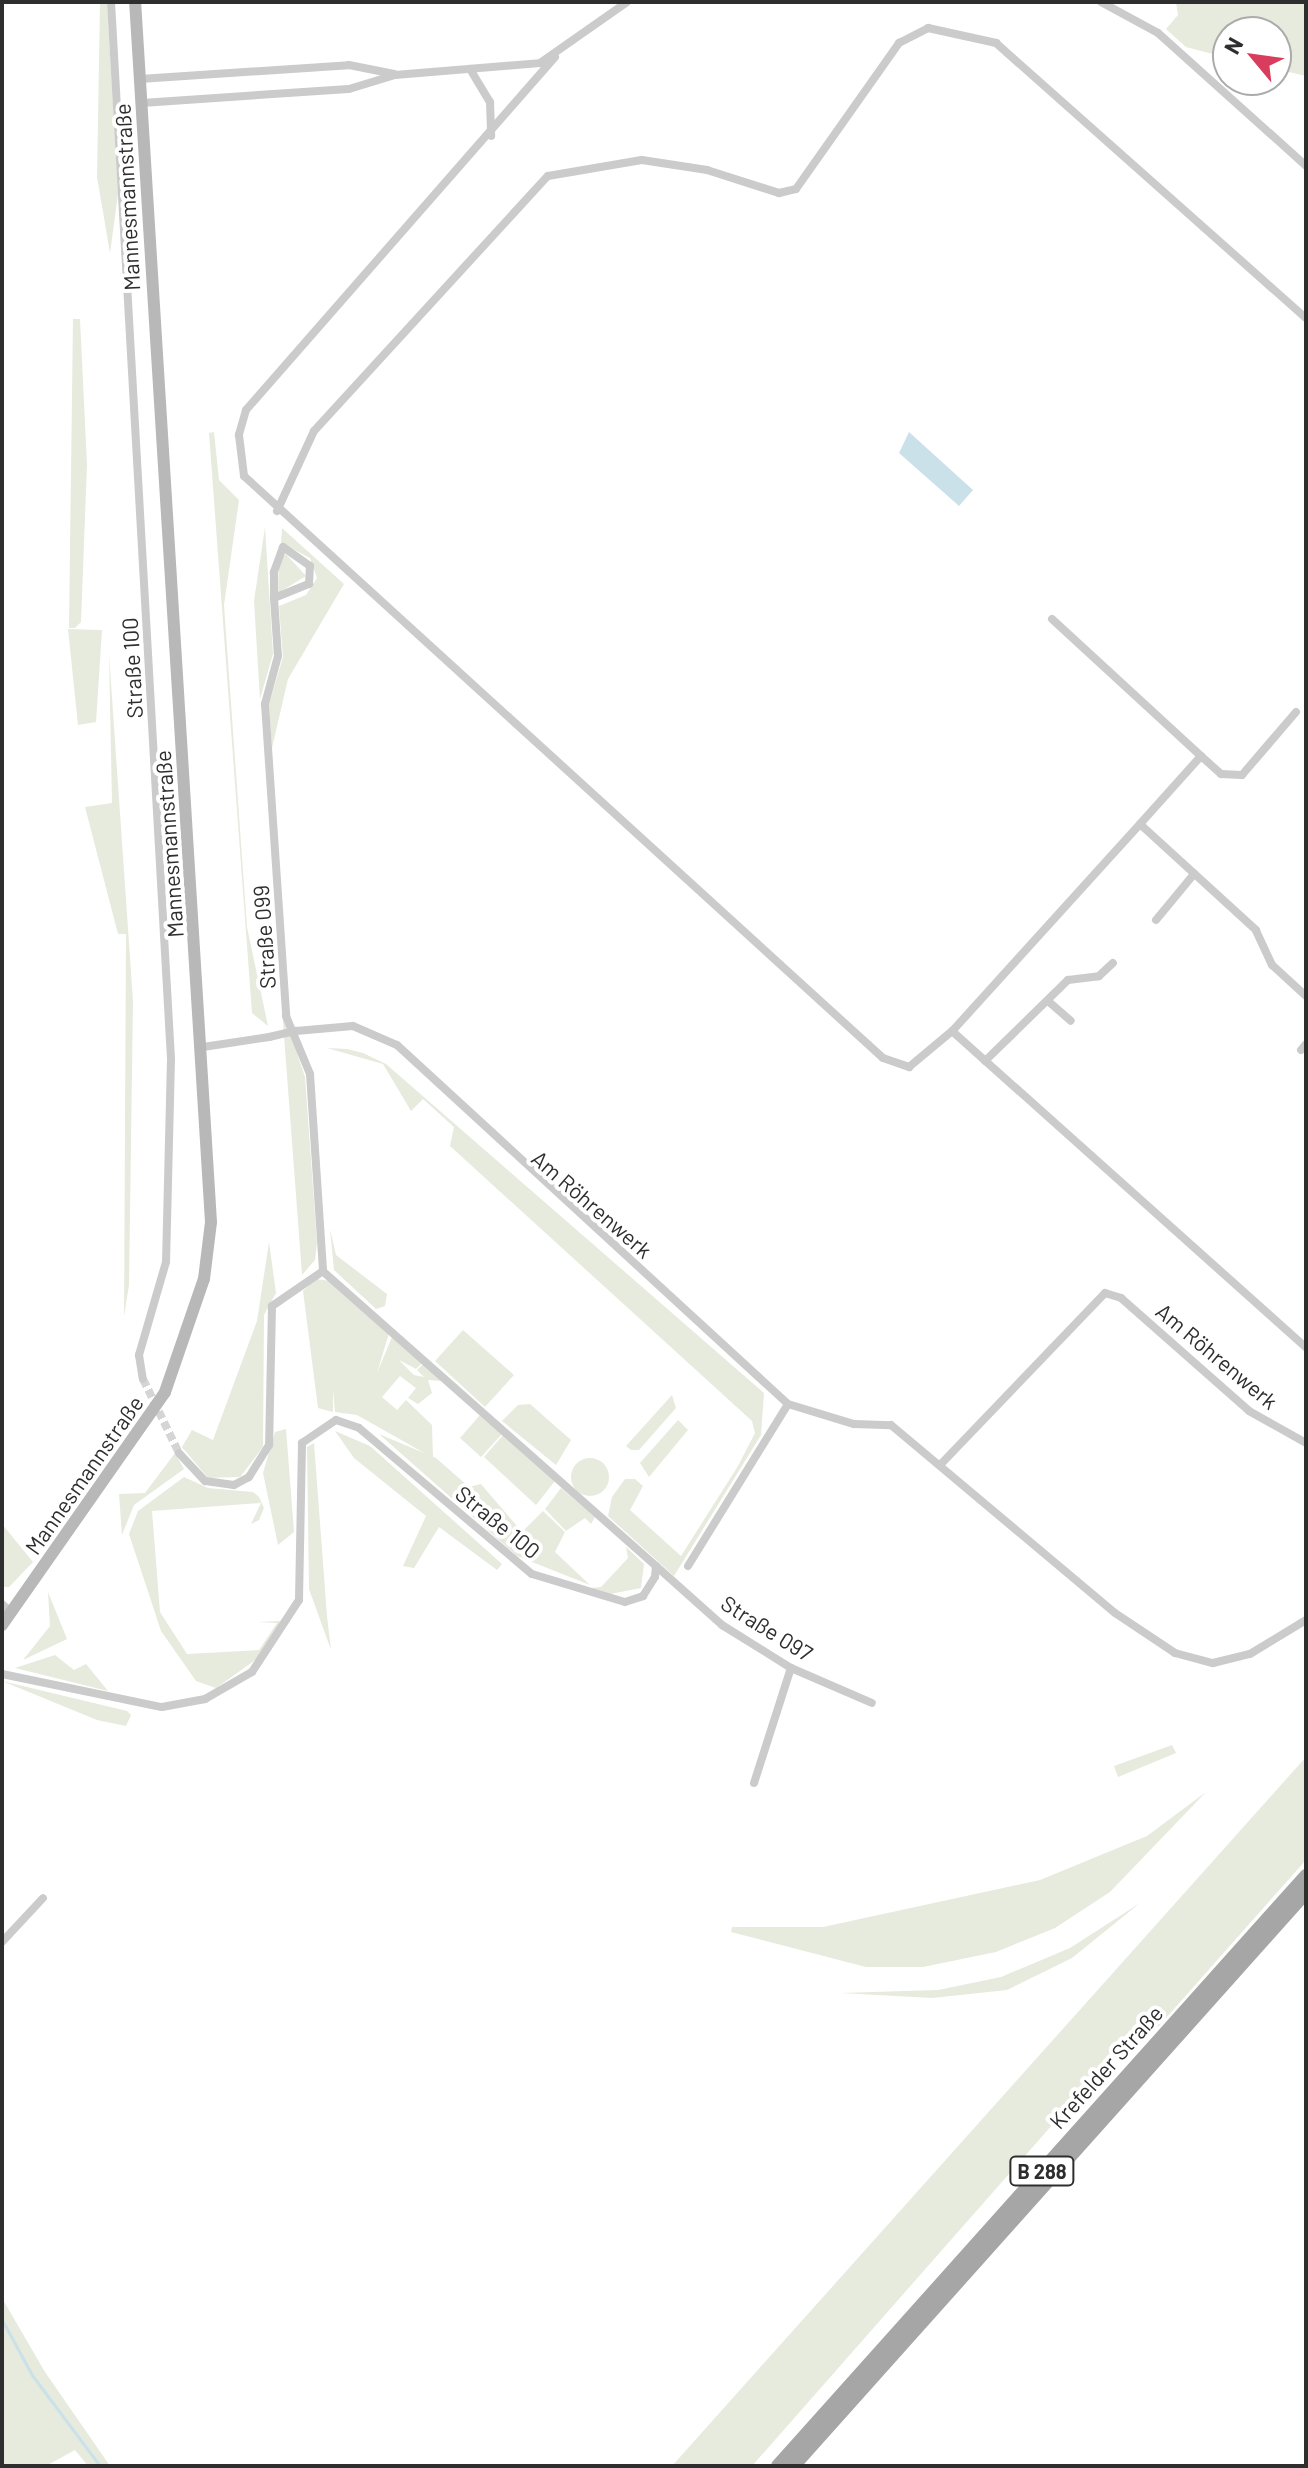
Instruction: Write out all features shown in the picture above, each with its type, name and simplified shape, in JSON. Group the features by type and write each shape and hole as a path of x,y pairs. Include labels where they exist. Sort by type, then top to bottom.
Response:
{"main road":[{"name":"Mannesmannstraße","path":"4,1617 29,1588 133,1445 165,1392 204,1279 211,1222 203,1047 135,2"},
{"name":"Krefelder Straße","path":"778,2466 1306,1876"},
{"name":"Krefelder Straße","path":"793,2466 1306,1892"}],"street":[{"name":"Straße 100","path":"111,2 171,1059 166,1262 139,1355 143,1379"},
{"path":"627,2 555,57 491,137 246,410 238,461 254,492 883,1058 909,1067 952,1031 1201,756"},
{"path":"1101,2 1158,33 1306,166"},
{"path":"277,511 314,431 548,176 642,160 707,170 779,193 796,189 899,43 928,28 996,43 1306,318"},
{"path":"142,103 349,89 395,75 470,69 555,57"},
{"path":"140,79 349,65 395,75"},
{"path":"470,69 490,102 491,137"},
{"name":"Straße 099","path":"274,598 309,584 310,566 283,547 275,557 274,598 278,656 265,704 285,1009 292,1042 310,1074 323,1271"},
{"path":"1052,619 1221,774 1242,775 1296,712"},
{"path":"1140,824 1256,930 1272,965 1306,996"},
{"path":"1156,920 1194,874"},
{"path":"985,1061 1068,980 1099,976 1113,963"},
{"path":"1048,1001 1071,1021"},
{"name":"Am Röhrenwerk","path":"203,1047 296,1031 353,1026 397,1045 788,1404 854,1424 891,1425 1115,1613 1175,1653 1213,1663 1250,1654 1306,1620"},
{"path":"952,1031 1306,1348"},
{"path":"179,1453 191,1474 216,1484 234,1485 261,1463 269,1445 272,1306 323,1271 656,1566"},
{"name":"Am Röhrenwerk","path":"941,1464 1105,1293 1121,1298 1249,1411 1306,1443"},
{"path":"688,1566 788,1404"},
{"name":"Straße 100","path":"2,1674 113,1701 162,1707 205,1699 230,1689 273,1650 305,1572 302,1443 336,1420 359,1428 532,1574 625,1602 650,1589 656,1566"},
{"name":"Straße 097","path":"656,1566 722,1625 791,1668 872,1703"},
{"path":"754,1783 791,1668"},
{"path":"2,1942 43,1898"}],"shaded area":[{"path":"100,2 107,2 118,194 110,253 97,177"},
{"path":"1176,2 1306,2 1306,76 1292,73 1292,16 1212,16 1212,54 1186,47 1166,29 1178,15"},
{"path":"73,319 80,319 87,465 81,622 75,628 69,628"},
{"path":"214,432 219,480 239,500 224,605 247,927 268,1026 252,1013 209,433"},
{"path":"265,527 273,654 260,699 254,601"},
{"path":"282,528 344,584 288,679 272,748 269,704 283,657 279,606 306,595 317,578 310,558 281,543"},
{"path":"286,554 306,576 278,593 279,559"},
{"path":"68,629 102,630 96,722 78,725"},
{"path":"109,654 133,1001 129,1285 124,1316 126,934 118,934 85,807 112,803"},
{"path":"282,1009 305,1077 317,1243 315,1260 302,1275"},
{"path":"327,1048 363,1053 386,1064 764,1393 761,1435 674,1576 608,1516 612,1497 625,1479 635,1479 643,1486 630,1510 681,1556 738,1466 755,1433 752,1421 450,1146 454,1127 423,1099 411,1111 383,1064"},
{"path":"330,1229 336,1255 387,1294 385,1306 376,1309 334,1270"},
{"path":"269,1242 276,1293 264,1315 263,1447 240,1477 208,1478 182,1447 192,1430 213,1440 257,1321"},
{"path":"316,1279 331,1281 389,1333 377,1373 392,1337 422,1363 416,1369 399,1360 414,1375 424,1377 417,1370 423,1364 442,1381 428,1380 432,1393 418,1404 408,1398 416,1388 400,1376 382,1397 397,1410 406,1400 432,1425 433,1458 357,1415 335,1412 333,1390 333,1412 318,1408 303,1291"},
{"path":"463,1330 514,1375 485,1407 435,1361"},
{"path":"672,1395 676,1408 639,1450 626,1446"},
{"path":"530,1404 571,1440 556,1465 502,1421 518,1405"},
{"path":"480,1415 502,1434 481,1457 460,1438"},
{"path":"678,1420 688,1430 649,1477 640,1463"},
{"path":"286,1429 294,1532 278,1545 263,1473 275,1432"},
{"path":"335,1431 370,1446 502,1564 497,1570 439,1527 414,1568 403,1566 426,1516 354,1458"},
{"path":"379,1434 436,1458 469,1487 481,1484 522,1532 543,1511 565,1532 555,1552 590,1585 517,1556"},
{"path":"503,1435 555,1481 536,1505 484,1457"},
{"path":"314,1443 331,1650 309,1589 307,1447"},
{"path":"175,1453 184,1469 134,1505 122,1535 119,1494 145,1493"},
{"path":"590,1458 603,1464 609,1477 603,1490 590,1496 577,1490 571,1477 577,1464"},
{"path":"184,1477 208,1488 253,1492 259,1497 264,1508 259,1520 251,1524 261,1503 152,1511 160,1612 187,1654 259,1650 277,1623 257,1622 281,1621 261,1656 216,1688 196,1681 161,1631 129,1534 138,1511"},
{"path":"561,1488 595,1517 591,1524 585,1518 566,1531 545,1509"},
{"path":"2,1524 33,1562 9,1587 2,1587"},
{"path":"626,1547 644,1564 641,1588 610,1594 591,1588 601,1587 628,1558"},
{"path":"48,1592 67,1639 23,1660 50,1626"},
{"path":"55,1655 74,1670 86,1664 108,1691 15,1668"},
{"path":"2,1681 127,1711 131,1715 126,1726 97,1720"},
{"path":"1172,1745 1176,1753 1118,1777 1114,1766"},
{"path":"1306,1757 1306,1860 1158,2027 1147,2035 1133,2033 752,2466 672,2466"},
{"path":"1206,1792 1110,1892 1055,1928 996,1952 923,1967 866,1967 731,1932 732,1927 823,1927 1040,1880 1147,1836"},
{"path":"1140,1903 1072,1958 1007,1990 932,1998 841,1993 938,1990 1001,1977 1070,1948"},
{"path":"2,2298 45,2372 110,2466 88,2466 75,2450 46,2466 2,2466"}],"water":[{"path":"909,432 973,490 959,506 899,453"}],"waterway":[{"path":"2,2320 32,2375 100,2466"}],"tunnel":[{"path":"143,1379 179,1453"}]}
